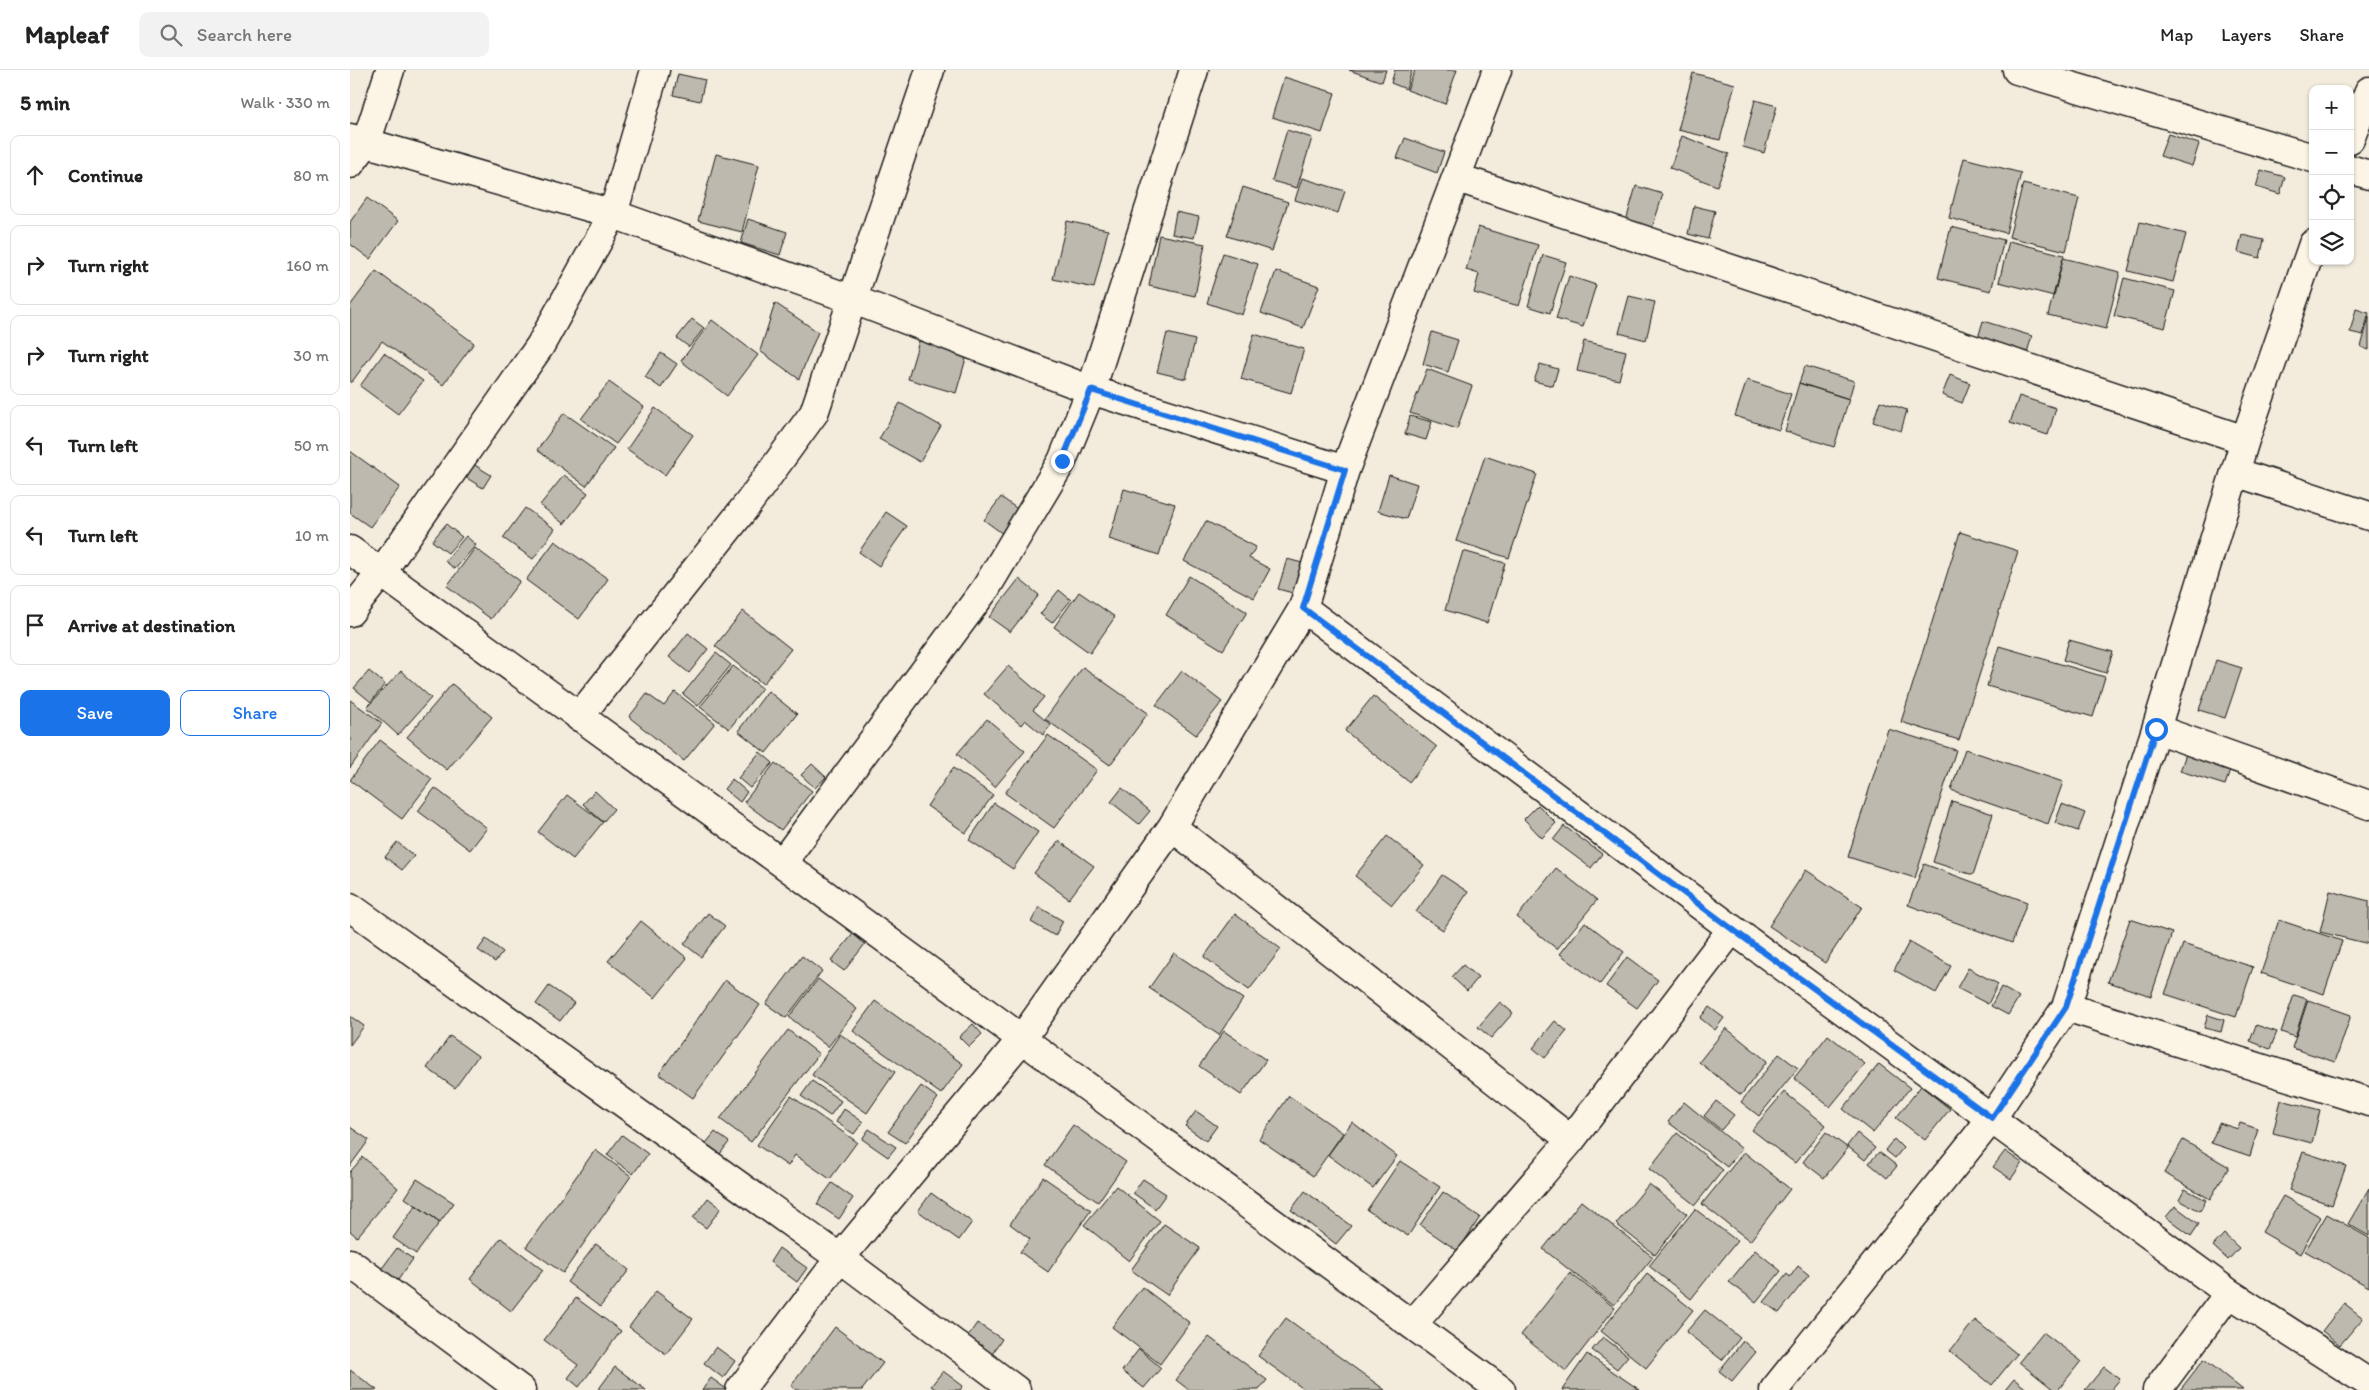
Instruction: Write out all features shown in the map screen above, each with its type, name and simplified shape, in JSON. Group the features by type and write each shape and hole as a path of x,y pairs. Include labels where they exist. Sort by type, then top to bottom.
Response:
{"street":[{"path":"390,70 355,148 613,214 854,300 1091,390 1345,470"},
{"path":"350,612 381,573 540,346 613,214 655,70"},
{"path":"579,717 747,505 814,413 854,300 930,70"},
{"path":"782,863 986,588 1062,461 1091,390 1194,70"},
{"path":"740,1390 840,1258 1021,1040 1172,827 1303,608 1345,470 1458,178 1497,70"},
{"path":"2018,70 2309,157"},
{"path":"2354,130 2369,91"},
{"path":"2354,170 2369,175"},
{"path":"1458,178 2245,440"},
{"path":"1774,1390 1992,1118 2066,1007 2156,729 2245,440 2309,256"},
{"path":"2236,472 2369,516"},
{"path":"350,550 782,863 1501,1390"},
{"path":"1303,608 1732,929 2229,1293 2369,1383"},
{"path":"2156,729 2369,805"},
{"path":"1172,827 1570,1140"},
{"path":"350,907 840,1258 1016,1390"},
{"path":"1412,1325 1570,1140 1732,929"},
{"path":"2066,1007 2369,1102"},
{"path":"350,1263 521,1390"},
{"path":"2157,1390 2229,1293"}],"building":[{"path":"1349,70 1386,70 1382,82"},
{"path":"1395,70 1412,70 1406,89 1391,83"},
{"path":"1415,70 1457,70 1445,104 1407,90"},
{"path":"1693,73 1735,84 1720,140 1678,130"},
{"path":"678,74 705,80 700,101 673,95"},
{"path":"1284,77 1335,93 1322,133 1272,117"},
{"path":"1755,100 1777,106 1764,153 1743,147"},
{"path":"1287,130 1312,138 1297,188 1272,181"},
{"path":"2168,134 2199,144 2192,166 2160,156"},
{"path":"1682,136 1729,154 1717,186 1670,168"},
{"path":"1405,138 1444,152 1437,173 1397,158"},
{"path":"716,154 759,165 742,232 698,221"},
{"path":"1964,158 2021,173 2006,233 1949,218"},
{"path":"2261,170 2285,177 2280,194 2256,187"},
{"path":"1302,178 1345,191 1338,213 1295,200"},
{"path":"2023,184 2079,198 2066,251 2009,237"},
{"path":"1636,186 1663,194 1650,235 1624,228"},
{"path":"1243,187 1288,202 1272,251 1227,236"},
{"path":"367,198 398,221 370,259 350,244 350,222"},
{"path":"1694,206 1715,211 1708,239 1688,234"},
{"path":"1176,212 1199,217 1194,238 1172,234"},
{"path":"748,219 787,232 780,255 741,243"},
{"path":"1067,221 1108,230 1094,288 1053,279"},
{"path":"2140,222 2186,234 2173,282 2128,271"},
{"path":"1478,227 1538,245 1519,306 1474,293 1479,274 1466,270"},
{"path":"1951,227 2004,240 1991,291 1938,278"},
{"path":"1159,235 1205,244 1195,296 1149,286"},
{"path":"2242,235 2264,240 2260,258 2238,252"},
{"path":"2009,241 2064,255 2054,296 1999,282"},
{"path":"1223,253 1258,264 1242,315 1207,303"},
{"path":"1543,255 1566,262 1550,313 1528,306"},
{"path":"2063,258 2120,272 2106,329 2048,315"},
{"path":"376,271 474,343 443,385 382,341 350,382 350,306"},
{"path":"1276,271 1319,286 1303,328 1261,313"},
{"path":"1569,276 1596,285 1583,327 1556,319"},
{"path":"2124,278 2175,291 2165,328 2114,316"},
{"path":"1629,296 1655,302 1646,340 1619,333"},
{"path":"775,303 818,332 799,379 760,351"},
{"path":"2356,309 2369,313 2363,335 2350,332"},
{"path":"2369,317 2369,350 2361,347"},
{"path":"692,319 704,328 689,347 677,338"},
{"path":"712,320 758,355 727,396 681,361"},
{"path":"1983,321 2032,336 2025,359 1976,345"},
{"path":"1432,332 1458,340 1448,372 1423,364"},
{"path":"1167,333 1195,340 1186,379 1157,372"},
{"path":"1254,334 1304,349 1291,393 1241,379"},
{"path":"919,341 967,355 956,393 908,379"},
{"path":"1584,341 1626,351 1619,380 1577,371"},
{"path":"384,353 423,381 398,414 360,386"},
{"path":"661,353 677,364 661,388 645,377"},
{"path":"1540,364 1558,369 1553,386 1534,381"},
{"path":"1805,366 1854,381 1849,399 1799,383"},
{"path":"1427,369 1472,386 1457,429 1410,413"},
{"path":"1950,375 1970,383 1962,403 1942,395"},
{"path":"1747,380 1791,394 1779,430 1735,416"},
{"path":"609,382 644,407 616,444 581,419"},
{"path":"1799,383 1849,399 1834,447 1785,431"},
{"path":"2019,396 2056,408 2048,435 2010,423"},
{"path":"1880,401 1907,410 1901,431 1873,422"},
{"path":"900,403 941,426 920,462 879,439"},
{"path":"655,408 693,435 665,475 627,449"},
{"path":"564,413 614,448 586,486 537,450"},
{"path":"1410,416 1432,422 1426,440 1405,434"},
{"path":"350,451 400,487 370,527 350,513"},
{"path":"1485,456 1537,474 1509,558 1456,541"},
{"path":"473,464 491,475 483,488 465,477"},
{"path":"564,475 588,493 564,524 540,505"},
{"path":"1389,475 1417,484 1406,519 1378,511"},
{"path":"1124,489 1175,504 1159,555 1109,539"},
{"path":"1001,497 1020,511 1003,534 984,520"},
{"path":"525,508 555,529 533,559 503,538"},
{"path":"886,512 907,526 879,566 859,552"},
{"path":"1206,521 1256,547 1249,558 1270,569 1254,598 1184,561"},
{"path":"446,524 462,537 448,553 432,541"},
{"path":"1960,532 2018,551 1959,740 1901,722"},
{"path":"466,536 476,545 455,569 445,561"},
{"path":"555,541 608,579 579,619 526,580"},
{"path":"475,548 520,581 491,619 447,586"},
{"path":"1463,551 1505,563 1487,623 1445,610"},
{"path":"1287,559 1310,565 1300,595 1278,589"},
{"path":"1189,576 1247,612 1223,650 1166,615"},
{"path":"1019,579 1039,595 1010,632 989,617"},
{"path":"1059,590 1071,600 1052,623 1040,614"},
{"path":"1079,592 1115,617 1090,653 1054,627"},
{"path":"743,611 791,649 763,684 715,646"},
{"path":"688,633 708,649 689,673 669,657"},
{"path":"2069,640 2113,652 2106,673 2063,660"},
{"path":"1999,646 2105,677 2093,717 1987,686"},
{"path":"716,653 731,665 698,706 683,694"},
{"path":"2216,660 2242,668 2225,718 2199,710"},
{"path":"733,666 762,688 729,729 700,707"},
{"path":"1008,666 1044,697 1033,710 1051,725 1043,735 1025,720 1021,725 984,694"},
{"path":"1083,667 1148,713 1110,765 1045,719"},
{"path":"369,671 385,684 371,702 354,688"},
{"path":"401,671 431,698 398,735 367,707"},
{"path":"1182,671 1222,702 1196,735 1156,705"},
{"path":"452,684 492,717 447,770 407,737"},
{"path":"768,691 797,714 766,753 738,731"},
{"path":"675,692 715,723 684,761 629,717 647,694 664,706"},
{"path":"1373,696 1437,747 1409,782 1345,731"},
{"path":"350,700 382,723 350,768"},
{"path":"987,719 1025,751 995,787 957,754"},
{"path":"1888,729 1956,750 1915,878 1848,857"},
{"path":"1048,735 1097,770 1054,828 1005,793"},
{"path":"380,740 432,779 402,819 350,780"},
{"path":"1965,749 2063,782 2048,824 1951,790"},
{"path":"2187,751 2232,765 2225,785 2180,771"},
{"path":"760,752 773,763 750,788 738,778"},
{"path":"775,763 812,791 781,830 744,802"},
{"path":"812,764 826,777 815,788 801,775"},
{"path":"953,768 993,795 966,833 927,806"},
{"path":"732,779 747,792 740,802 724,789"},
{"path":"435,788 487,828 470,850 418,811"},
{"path":"1122,788 1150,811 1139,824 1111,802"},
{"path":"595,791 614,809 603,822 583,804"},
{"path":"567,795 603,822 573,859 538,832"},
{"path":"1952,801 1993,814 1973,875 1933,862"},
{"path":"994,803 1038,832 1013,869 969,840"},
{"path":"2062,804 2085,813 2078,831 2055,823"},
{"path":"1538,805 1556,823 1542,838 1524,819"},
{"path":"1564,826 1602,854 1591,868 1553,840"},
{"path":"1387,836 1424,865 1392,905 1355,876"},
{"path":"1059,841 1094,866 1069,899 1034,873"},
{"path":"397,842 414,856 402,870 385,857"},
{"path":"1924,864 2027,902 2012,943 1908,905"},
{"path":"1556,868 1597,900 1557,949 1517,917"},
{"path":"1806,870 1862,907 1825,963 1769,926"},
{"path":"1442,875 1468,892 1443,930 1416,912"},
{"path":"2330,891 2369,901 2369,944 2320,932"},
{"path":"1039,907 1063,921 1055,936 1031,922"},
{"path":"708,913 725,926 701,957 684,944"},
{"path":"1235,914 1281,949 1249,990 1204,957"},
{"path":"2130,919 2172,933 2151,996 2108,982"},
{"path":"2279,920 2342,941 2324,994 2261,973"},
{"path":"641,921 687,958 655,998 608,961"},
{"path":"1585,922 1624,952 1600,984 1560,954"},
{"path":"853,934 865,944 844,971 831,961"},
{"path":"486,939 503,952 495,962 478,950"},
{"path":"1909,942 1951,966 1936,993 1894,970"},
{"path":"2183,944 2253,967 2236,1017 2165,994"},
{"path":"1174,953 1243,999 1219,1035 1149,988"},
{"path":"802,956 822,971 786,1018 766,1004"},
{"path":"1627,957 1658,980 1637,1008 1606,986"},
{"path":"1463,965 1478,978 1467,991 1452,977"},
{"path":"1968,968 1998,984 1988,1004 1957,988"},
{"path":"818,979 857,1009 828,1047 789,1017"},
{"path":"725,980 760,1005 693,1098 659,1074"},
{"path":"549,986 574,1003 560,1021 536,1004"},
{"path":"2001,987 2019,997 2008,1015 1991,1006"},
{"path":"2294,995 2307,999 2295,1037 2281,1032"},
{"path":"2308,1000 2351,1015 2335,1062 2292,1048"},
{"path":"875,1001 963,1064 941,1094 853,1031"},
{"path":"1500,1002 1513,1013 1491,1038 1478,1027"},
{"path":"1709,1007 1724,1018 1715,1030 1700,1018"},
{"path":"2208,1015 2224,1020 2221,1032 2204,1028"},
{"path":"350,1016 364,1026 350,1045"},
{"path":"1555,1021 1567,1031 1545,1058 1533,1048"},
{"path":"973,1024 982,1034 969,1047 959,1037"},
{"path":"2256,1025 2277,1032 2270,1049 2250,1041"},
{"path":"1726,1028 1767,1061 1741,1095 1699,1062"},
{"path":"788,1030 819,1054 751,1142 720,1119"},
{"path":"1224,1031 1266,1060 1241,1095 1199,1066"},
{"path":"840,1034 895,1072 867,1113 812,1075"},
{"path":"1828,1035 1865,1064 1830,1107 1794,1078"},
{"path":"450,1036 478,1056 455,1088 427,1068"},
{"path":"1779,1054 1798,1068 1759,1116 1741,1102"},
{"path":"1879,1064 1910,1088 1873,1133 1843,1109"},
{"path":"812,1081 841,1101 830,1116 801,1096"},
{"path":"921,1086 938,1098 905,1143 888,1132"},
{"path":"1921,1086 1950,1109 1925,1140 1896,1118"},
{"path":"1784,1092 1826,1125 1795,1163 1752,1130"},
{"path":"791,1096 857,1142 830,1179 795,1155 788,1166 757,1145"},
{"path":"1289,1096 1343,1133 1313,1176 1259,1139"},
{"path":"2281,1100 2320,1110 2312,1143 2273,1133"},
{"path":"1716,1101 1734,1115 1721,1130 1704,1116"},
{"path":"1684,1102 1742,1149 1727,1167 1668,1122"},
{"path":"844,1109 863,1122 854,1134 836,1122"},
{"path":"1196,1111 1217,1126 1206,1141 1185,1126"},
{"path":"1352,1122 1397,1156 1373,1188 1328,1155"},
{"path":"2219,1123 2238,1129 2240,1123 2258,1129 2250,1156 2211,1143"},
{"path":"1073,1125 1126,1162 1098,1202 1045,1165"},
{"path":"350,1127 369,1140 350,1166"},
{"path":"869,1129 896,1147 888,1157 862,1139"},
{"path":"715,1132 729,1142 717,1158 703,1147"},
{"path":"1826,1132 1848,1148 1824,1178 1803,1162"},
{"path":"1677,1133 1723,1170 1695,1205 1649,1169"},
{"path":"1857,1133 1875,1148 1865,1160 1847,1146"},
{"path":"622,1135 648,1154 633,1174 607,1155"},
{"path":"1894,1139 1903,1148 1895,1158 1885,1150"},
{"path":"2183,1140 2229,1167 2210,1199 2164,1173"},
{"path":"595,1150 631,1176 563,1273 526,1247"},
{"path":"2005,1151 2022,1163 2011,1179 1993,1167"},
{"path":"1744,1152 1790,1189 1750,1241 1702,1204"},
{"path":"1879,1152 1897,1166 1887,1178 1869,1163"},
{"path":"2303,1152 2346,1166 2332,1205 2289,1190"},
{"path":"363,1157 398,1188 357,1237 350,1231 350,1172"},
{"path":"1400,1161 1440,1187 1408,1236 1367,1210"},
{"path":"1043,1177 1091,1210 1048,1272 1020,1252 1030,1239 1010,1224"},
{"path":"417,1179 454,1203 440,1222 405,1198"},
{"path":"1143,1179 1166,1194 1155,1209 1133,1193"},
{"path":"832,1183 853,1198 839,1219 817,1204"},
{"path":"1649,1184 1687,1214 1655,1255 1616,1224"},
{"path":"1116,1186 1160,1221 1129,1261 1084,1225"},
{"path":"2369,1188 2369,1236 2348,1224"},
{"path":"2185,1189 2206,1200 2200,1211 2179,1200"},
{"path":"1305,1191 1351,1226 1336,1244 1291,1210"},
{"path":"1443,1192 1480,1217 1458,1251 1420,1225"},
{"path":"931,1193 972,1222 959,1240 918,1211"},
{"path":"2283,1196 2321,1217 2300,1254 2262,1232"},
{"path":"708,1198 721,1208 706,1228 693,1218"},
{"path":"1581,1201 1653,1257 1614,1305 1543,1249"},
{"path":"416,1205 440,1222 416,1254 393,1238"},
{"path":"2175,1206 2199,1224 2191,1236 2166,1217"},
{"path":"1695,1209 1737,1241 1691,1299 1649,1266"},
{"path":"2327,1214 2369,1238 2369,1287 2305,1251"},
{"path":"1164,1224 1200,1248 1167,1295 1131,1270"},
{"path":"2224,1234 2239,1248 2228,1260 2213,1246"},
{"path":"501,1238 543,1270 511,1311 470,1279"},
{"path":"596,1244 629,1270 600,1307 567,1282"},
{"path":"397,1248 413,1259 393,1287 377,1275"},
{"path":"779,1248 807,1268 797,1282 770,1262"},
{"path":"1755,1250 1781,1271 1756,1302 1729,1282"},
{"path":"1798,1266 1809,1275 1779,1313 1764,1302 1787,1274 1790,1277"},
{"path":"1570,1273 1615,1308 1566,1371 1521,1335"},
{"path":"1647,1274 1693,1310 1646,1368 1601,1331"},
{"path":"1142,1287 1190,1323 1160,1364 1112,1327"},
{"path":"656,1291 693,1319 666,1354 629,1327"},
{"path":"576,1298 621,1331 579,1387 568,1378 578,1365 544,1340"},
{"path":"2344,1303 2363,1318 2340,1345 2322,1331"},
{"path":"1705,1310 1740,1338 1722,1360 1686,1332"},
{"path":"1286,1318 1385,1390 1305,1390 1258,1356"},
{"path":"1975,1320 2017,1354 1992,1385 1950,1351"},
{"path":"977,1323 1002,1339 991,1356 966,1339"},
{"path":"835,1327 883,1363 862,1390 796,1390 791,1386"},
{"path":"2043,1332 2081,1361 2058,1390 2054,1390 2019,1362"},
{"path":"1209,1337 1267,1380 1259,1390 1189,1390 1176,1380"},
{"path":"1603,1337 1628,1356 1617,1369 1592,1350"},
{"path":"1743,1341 1756,1352 1732,1381 1719,1371"},
{"path":"716,1347 735,1361 723,1378 704,1363"},
{"path":"1139,1349 1161,1368 1144,1388 1122,1371"},
{"path":"1587,1354 1640,1390 1562,1390"},
{"path":"2204,1359 2243,1390 2180,1390"},
{"path":"615,1367 646,1390 598,1390"},
{"path":"2104,1367 2120,1379 2111,1390 2085,1390"},
{"path":"350,1370 377,1390 350,1390"},
{"path":"943,1371 963,1386 960,1390 937,1390 931,1386"},
{"path":"711,1378 725,1388 724,1390 702,1390"},
{"path":"2014,1379 2028,1390 2005,1390"}],"route":[{"path":"1062,461 1091,390 1345,470 1303,608 1732,929 1992,1118 2066,1007 2156,729"}]}
